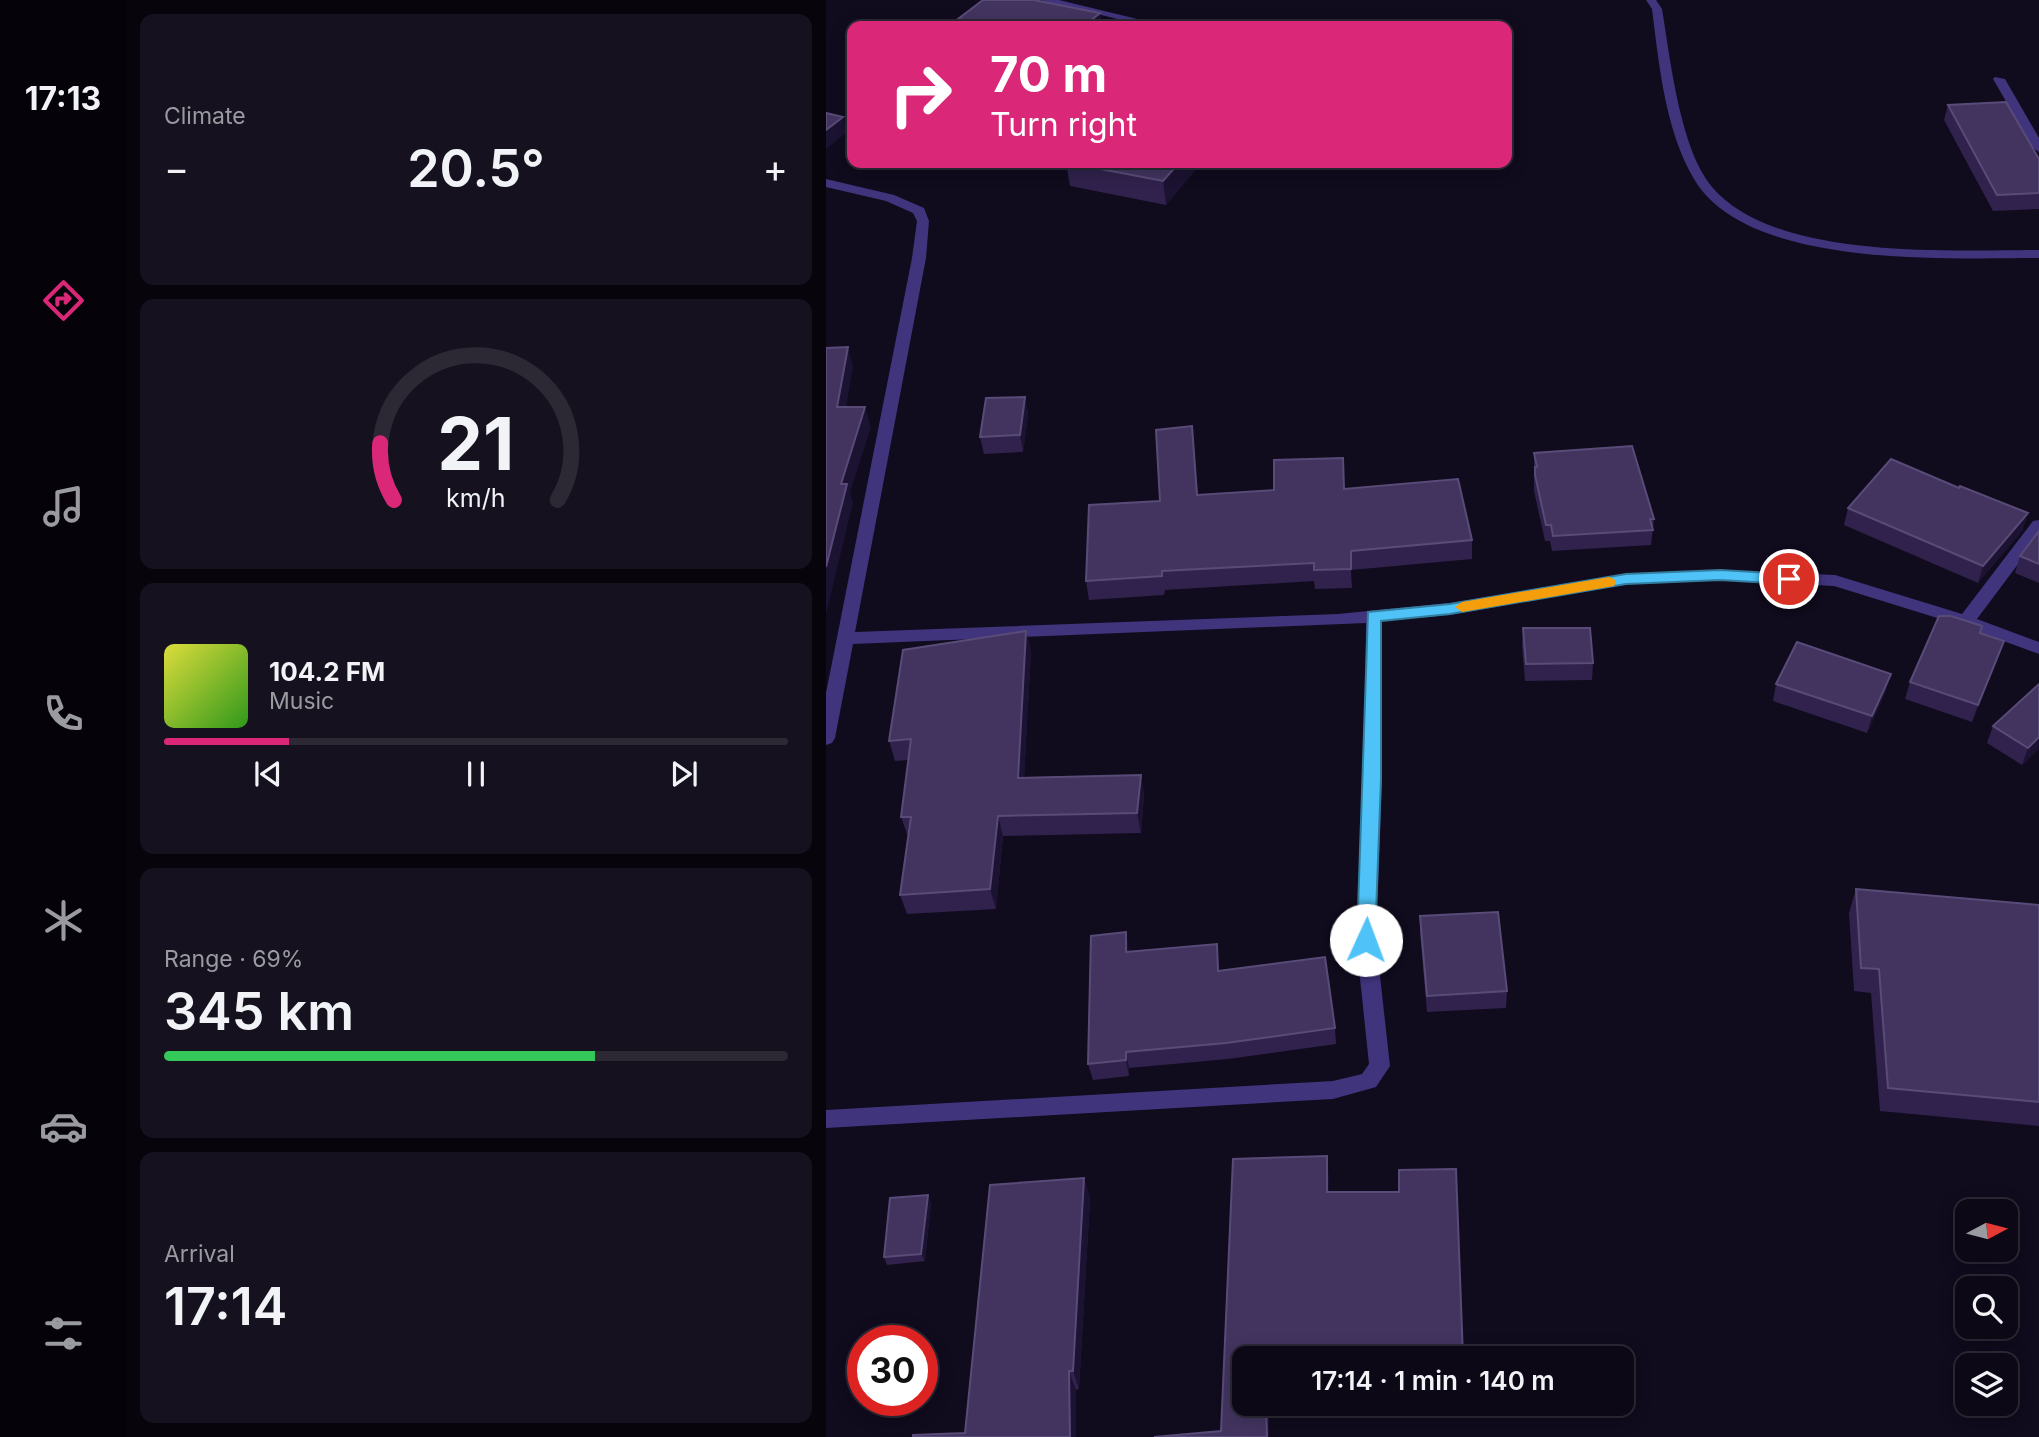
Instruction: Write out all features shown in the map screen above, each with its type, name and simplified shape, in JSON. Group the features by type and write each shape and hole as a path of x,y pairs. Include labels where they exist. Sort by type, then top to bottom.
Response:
{"street":[{"path":"1045,0 1138,21"},
{"path":"1651,0 1657,9 1667,76 1687,146 1700,180 1718,204 1749,224 1801,240 1913,254 2039,254"},
{"path":"1999,79 2039,148"},
{"path":"826,183 890,198 919,211 923,220 919,258 826,738"},
{"path":"1966,621 2039,525"},
{"path":"846,638 1374,616 1450,609 1626,579 1720,575 1835,582 1966,621 2039,648"},
{"path":"826,1119 1333,1090 1369,1081 1380,1066 1366,940 1373,779 1374,616"}],"building":[{"path":"983,0 1034,0 1100,13 1090,21 958,19"},
{"path":"2006,102 2039,159 2039,193 1997,195 1948,105"},
{"path":"826,113 843,117 826,130"},
{"path":"1095,168 1175,168 1163,181"},
{"path":"848,347 837,407 865,407 841,484 847,484 826,567 826,348"},
{"path":"1025,397 1020,435 980,437 986,398"},
{"path":"1192,426 1197,495 1274,490 1274,460 1343,458 1344,489 1458,479 1472,540 1351,551 1351,569 1314,570 1314,563 1162,571 1162,576 1086,581 1089,505 1160,501 1156,430"},
{"path":"1632,446 1654,519 1650,519 1653,530 1553,536 1551,525 1546,525 1535,475 1537,467 1534,453"},
{"path":"1891,459 2028,513 1983,566 1848,508"},
{"path":"2039,531 2039,564 2020,556"},
{"path":"1939,616 1951,616 1982,626 1980,633 2004,641 1978,705 1910,682"},
{"path":"1523,628 1590,628 1593,663 1526,664"},
{"path":"1026,631 1018,778 1141,775 1137,813 998,816 990,889 900,895 911,817 901,817 911,739 889,741 903,650"},
{"path":"1797,642 1891,674 1872,716 1776,684"},
{"path":"2039,684 2039,737 2028,748 1993,726"},
{"path":"1856,889 2039,905 2039,1102 1888,1088 1879,969 1861,968"},
{"path":"1498,912 1507,991 1427,996 1420,916"},
{"path":"1126,932 1126,952 1217,944 1218,971 1325,957 1335,1028 1226,1043 1126,1052 1126,1060 1088,1064 1091,936"},
{"path":"1327,1156 1327,1192 1399,1192 1399,1170 1456,1169 1463,1346 1232,1346 1232,1416 1266,1416 1267,1437 1154,1437 1221,1431 1233,1159"},
{"path":"1084,1178 1073,1371 1069,1371 1070,1437 913,1437 965,1433 990,1185"},
{"path":"928,1195 921,1254 884,1257 890,1198"}],"slow traffic":[{"path":"1462,607 1609,582"}],"route":[{"path":"1366,940 1373,779 1374,616 1450,609 1626,579 1720,575 1789,579"}]}
